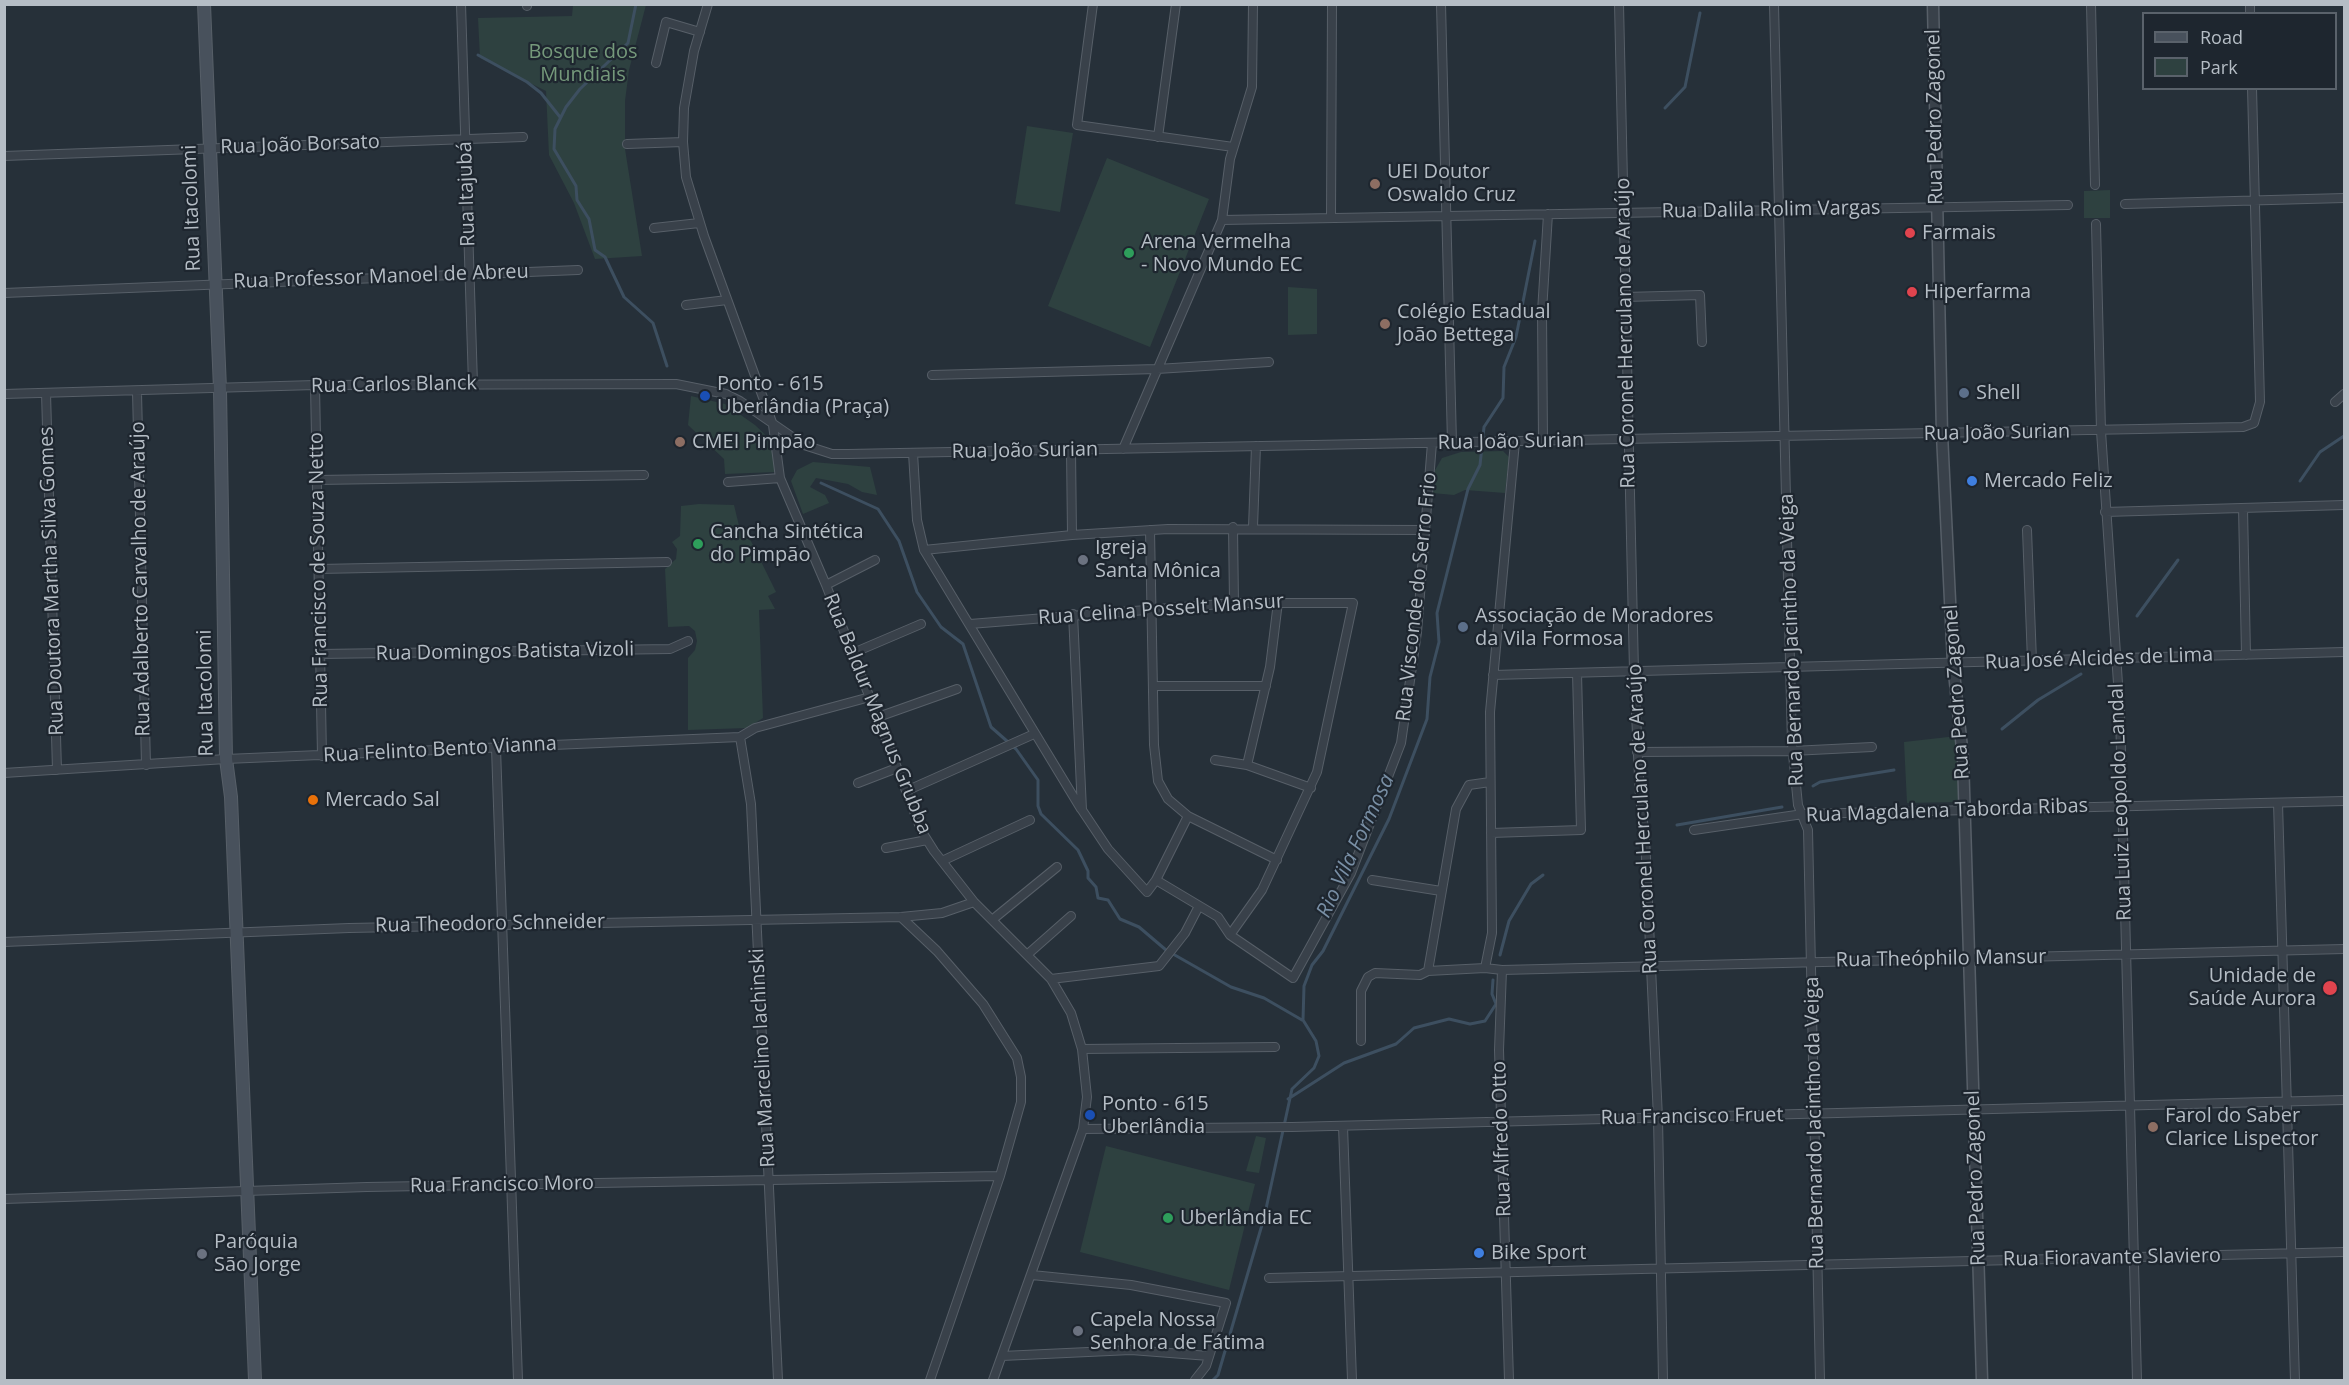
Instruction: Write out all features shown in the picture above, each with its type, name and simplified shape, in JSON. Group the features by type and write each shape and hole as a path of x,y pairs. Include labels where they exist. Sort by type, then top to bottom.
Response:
{"main road":[{"name":"Rua Itacolomi","path":"204,4 220,389 226,759 236,934 255,1380"}],"street":[{"name":"Rua Itajubá","path":"461,4 473,384"},
{"name":"Rua Baldur Magnus Grubba","path":"708,4 686,90 682,142 686,177 699,223 774,425 780,478 826,585 927,840 974,902 1051,979 1071,1012 1082,1049 1087,1097 1083,1129 993,1380"},
{"path":"1092,4 1077,126 1233,147"},
{"path":"1158,136 1176,4"},
{"path":"1123,449 1222,220 1233,147 1252,81 1253,4"},
{"path":"1331,218 1332,4"},
{"path":"1441,4 1452,443"},
{"name":"Rua Coronel Herculano de Araújo","path":"1619,4 1634,671 1637,752 1645,837 1658,1118 1663,1380"},
{"name":"Rua Bernardo Jacintho da Veiga","path":"1774,4 1792,751 1798,805 1808,830 1820,1380"},
{"name":"Rua Pedro Zagonel","path":"1933,4 1942,434 1953,663 1962,736 1982,1380"},
{"path":"2091,4 2095,185"},
{"path":"656,63 666,22 700,32"},
{"path":"2252,90 2255,202"},
{"name":"Rua João Borsato","path":"4,156 523,137"},
{"path":"627,144 682,142"},
{"path":"2125,204 2344,198"},
{"name":"Rua João Surian","path":"774,425 804,445 832,454 2236,428 2254,423 2260,402 2255,202"},
{"name":"Rua Dalila Rolim Vargas","path":"1222,220 2068,205"},
{"path":"1543,441 1542,312 1548,214"},
{"path":"654,228 699,223"},
{"name":"Rua Luiz Leopoldo Landal","path":"2096,224 2101,431 2123,806 2137,1380"},
{"name":"Rua Professor Manoel de Abreu","path":"4,293 578,270"},
{"path":"1625,297 1700,295 1702,342"},
{"path":"686,304 727,300"},
{"path":"932,375 1157,369 1269,362"},
{"name":"Rua Carlos Blanck","path":"4,394 137,392 315,385 685,385 708,389 740,401 774,425"},
{"name":"Rua Francisco de Souza Netto","path":"315,385 322,756"},
{"name":"Rua Adalberto Carvalho de Araújo","path":"137,392 146,765"},
{"name":"Rua Doutora Martha Silva Gomes","path":"46,393 57,770"},
{"path":"2335,402 2344,394"},
{"name":"Rua Alfredo Otto","path":"1509,1380 1499,1050 1491,938 1490,782 1493,675 1515,442"},
{"name":"Rua Visconde do Serro Frio","path":"1230,935 1293,978 1351,873 1396,761 1406,724 1412,680 1432,443"},
{"path":"1252,527 1256,447"},
{"path":"1071,450 1072,535"},
{"path":"913,453 916,520 924,550 1082,810 1108,849 1147,892 1156,880 1188,816"},
{"path":"317,480 644,475"},
{"path":"728,482 780,478"},
{"path":"2105,512 2344,505"},
{"path":"2243,508 2246,655"},
{"path":"1233,527 1234,603"},
{"path":"924,550 1072,535 1150,530 1252,527 1425,531"},
{"path":"1150,530 1155,761 1158,781 1168,799 1188,816 1277,860"},
{"path":"2026,530 2032,661"},
{"path":"826,585 874,560"},
{"path":"319,569 667,562"},
{"path":"1247,765 1266,686 1278,602"},
{"name":"Rua Celina Posselt Mansur","path":"970,624 1234,603 1353,603 1322,752 1311,788"},
{"path":"1074,614 1082,810"},
{"path":"853,653 921,624"},
{"name":"Rua Domingos Batista Vizoli","path":"320,654 670,649 688,641"},
{"name":"Rua José Alcides de Lima","path":"1493,675 2344,652"},
{"path":"1491,834 1581,830 1577,673"},
{"path":"1153,686 1266,686"},
{"path":"878,717 957,689"},
{"name":"Rua Felinto Bento Vianna","path":"4,773 226,759 740,737 755,728 870,697"},
{"path":"906,791 1034,734"},
{"name":"Rua Marcelino Iachinski","path":"740,737 749,783 778,1380"},
{"path":"1637,752 1792,751 1872,747"},
{"path":"496,748 518,1380"},
{"path":"1156,880 1222,920 1230,935 1255,903 1311,788 1247,765 1215,760"},
{"path":"858,783 897,768"},
{"path":"1428,971 1453,820 1460,799 1470,785 1490,782"},
{"name":"Rua Magdalena Taborda Ribas","path":"1694,830 1803,814 2344,801"},
{"path":"2278,802 2295,1380"},
{"path":"942,861 1030,820"},
{"path":"886,848 927,840"},
{"path":"992,920 1057,867"},
{"path":"1372,880 1441,891"},
{"name":"Rua Theodoro Schneider","path":"4,942 349,928 756,918 901,917 942,913 974,902"},
{"path":"1051,979 1159,966 1174,948 1199,906"},
{"path":"1028,954 1071,916"},
{"path":"901,917 936,951 983,1004 1017,1058 1021,1077 1021,1102 1000,1176 930,1380"},
{"name":"Rua Theóphilo Mansur","path":"1361,1041 1361,996 1368,977 1375,973 1420,975 1428,971 1494,969 2344,949"},
{"path":"1082,1049 1275,1047"},
{"name":"Rua Francisco Fruet","path":"1083,1129 1343,1126 2344,1100"},
{"path":"1343,1126 1352,1380"},
{"name":"Rua Francisco Moro","path":"4,1199 247,1191 1000,1176"},
{"name":"Rua Fioravante Slaviero","path":"1269,1278 2344,1252"},
{"path":"1032,1275 1131,1285 1226,1303 1203,1372 1195,1380"},
{"path":"1002,1356 1131,1350 1209,1356"}],"green space":[{"name":"Bosque dos Mundiais","path":"573,5 646,5 629,70 625,101 625,149 642,256 595,259 574,203 549,155 546,91 480,58 478,18 572,16"},
{"path":"1027,126 1073,133 1060,212 1015,204"},
{"name":"Arena Vermelha - Novo Mundo EC","path":"1107,158 1209,199 1150,347 1048,306"},
{"path":"2110,190 2110,218 2084,218 2084,191"},
{"path":"1288,287 1317,289 1317,334 1288,335"},
{"path":"691,396 725,404 755,425 773,442 776,472 725,474 724,459 688,425"},
{"path":"1503,451 1509,457 1505,493 1465,490 1454,495 1432,493 1434,472 1442,458 1461,452"},
{"path":"813,462 870,467 877,495 862,492 848,484 816,478 810,487 825,495 829,503 803,514 791,481 797,470"},
{"path":"734,505 741,534 747,533 776,592 768,596 775,609 759,610 763,718 747,728 688,730 688,658 695,650 697,641 695,631 689,626 668,627 665,569 676,559 677,549 672,542 680,536 681,506"},
{"path":"1957,736 1959,802 1907,803 1904,742"},
{"path":"1256,1136 1266,1138 1259,1173 1246,1171"},
{"name":"Uberlândia EC","path":"1106,1146 1255,1184 1229,1290 1080,1252"}],"waterway":[{"path":"636,4 628,43 580,89 566,107 555,129 554,149 576,186 577,200 589,219 595,250 605,257 624,297 653,323 667,366"},
{"name":"Rio Vila Formosa","path":"1665,108 1685,87 1700,13"},
{"path":"478,55 527,82 541,93 560,117"},
{"name":"Rio Vila Formosa","path":"1213,1380 1218,1375 1264,1218 1292,1089 1314,1068 1319,1056 1316,1041 1303,1020 1304,986 1312,965 1323,951 1389,819 1427,719 1430,677 1439,642 1437,613 1468,489 1480,465 1484,427 1503,398 1504,367 1516,337 1535,241"},
{"path":"2300,481 2320,452 2344,436"},
{"path":"821,483 878,509 899,541 917,592 941,627 963,644 991,727 1016,749 1038,780 1038,806 1041,814 1078,850 1088,871 1088,878 1096,887 1098,898 1108,900 1120,919 1139,927 1166,950 1231,987 1264,998 1302,1020"},
{"path":"2137,616 2178,560"},
{"path":"2002,729 2038,700 2081,674"},
{"path":"1813,786 1820,782 1894,770"},
{"path":"1677,825 1782,807"},
{"path":"1500,955 1509,921 1531,884 1543,875"},
{"path":"1288,1099 1344,1063 1396,1044 1414,1028 1449,1019 1470,1024 1485,1021 1496,1004 1492,994 1493,980"}],"place":[{"name":"UEI Doutor Oswaldo Cruz","path":"1375,184"},
{"name":"Farmais","path":"1910,233"},
{"name":"Arena Vermelha - Novo Mundo EC","path":"1129,253"},
{"name":"Hiperfarma","path":"1912,292"},
{"name":"Colégio Estadual João Bettega","path":"1385,324"},
{"name":"Shell","path":"1964,393"},
{"name":"Ponto - 615 Uberlândia (Praça)","path":"705,396"},
{"name":"CMEI Pimpão","path":"680,442"},
{"name":"Mercado Feliz","path":"1972,481"},
{"name":"Cancha Sintética do Pimpão","path":"698,544"},
{"name":"Igreja Santa Mônica","path":"1083,560"},
{"name":"Associação de Moradores da Vila Formosa","path":"1463,627"},
{"name":"Mercado Sal","path":"313,800"},
{"name":"Unidade de Saúde Aurora","path":"2330,988"},
{"name":"Ponto - 615 Uberlândia","path":"1090,1115"},
{"name":"Farol do Saber Clarice Lispector","path":"2153,1127"},
{"name":"Uberlândia EC","path":"1168,1218"},
{"name":"Bike Sport","path":"1479,1253"},
{"name":"Paróquia São Jorge","path":"202,1254"},
{"name":"Capela Nossa Senhora de Fátima","path":"1078,1331"}]}
